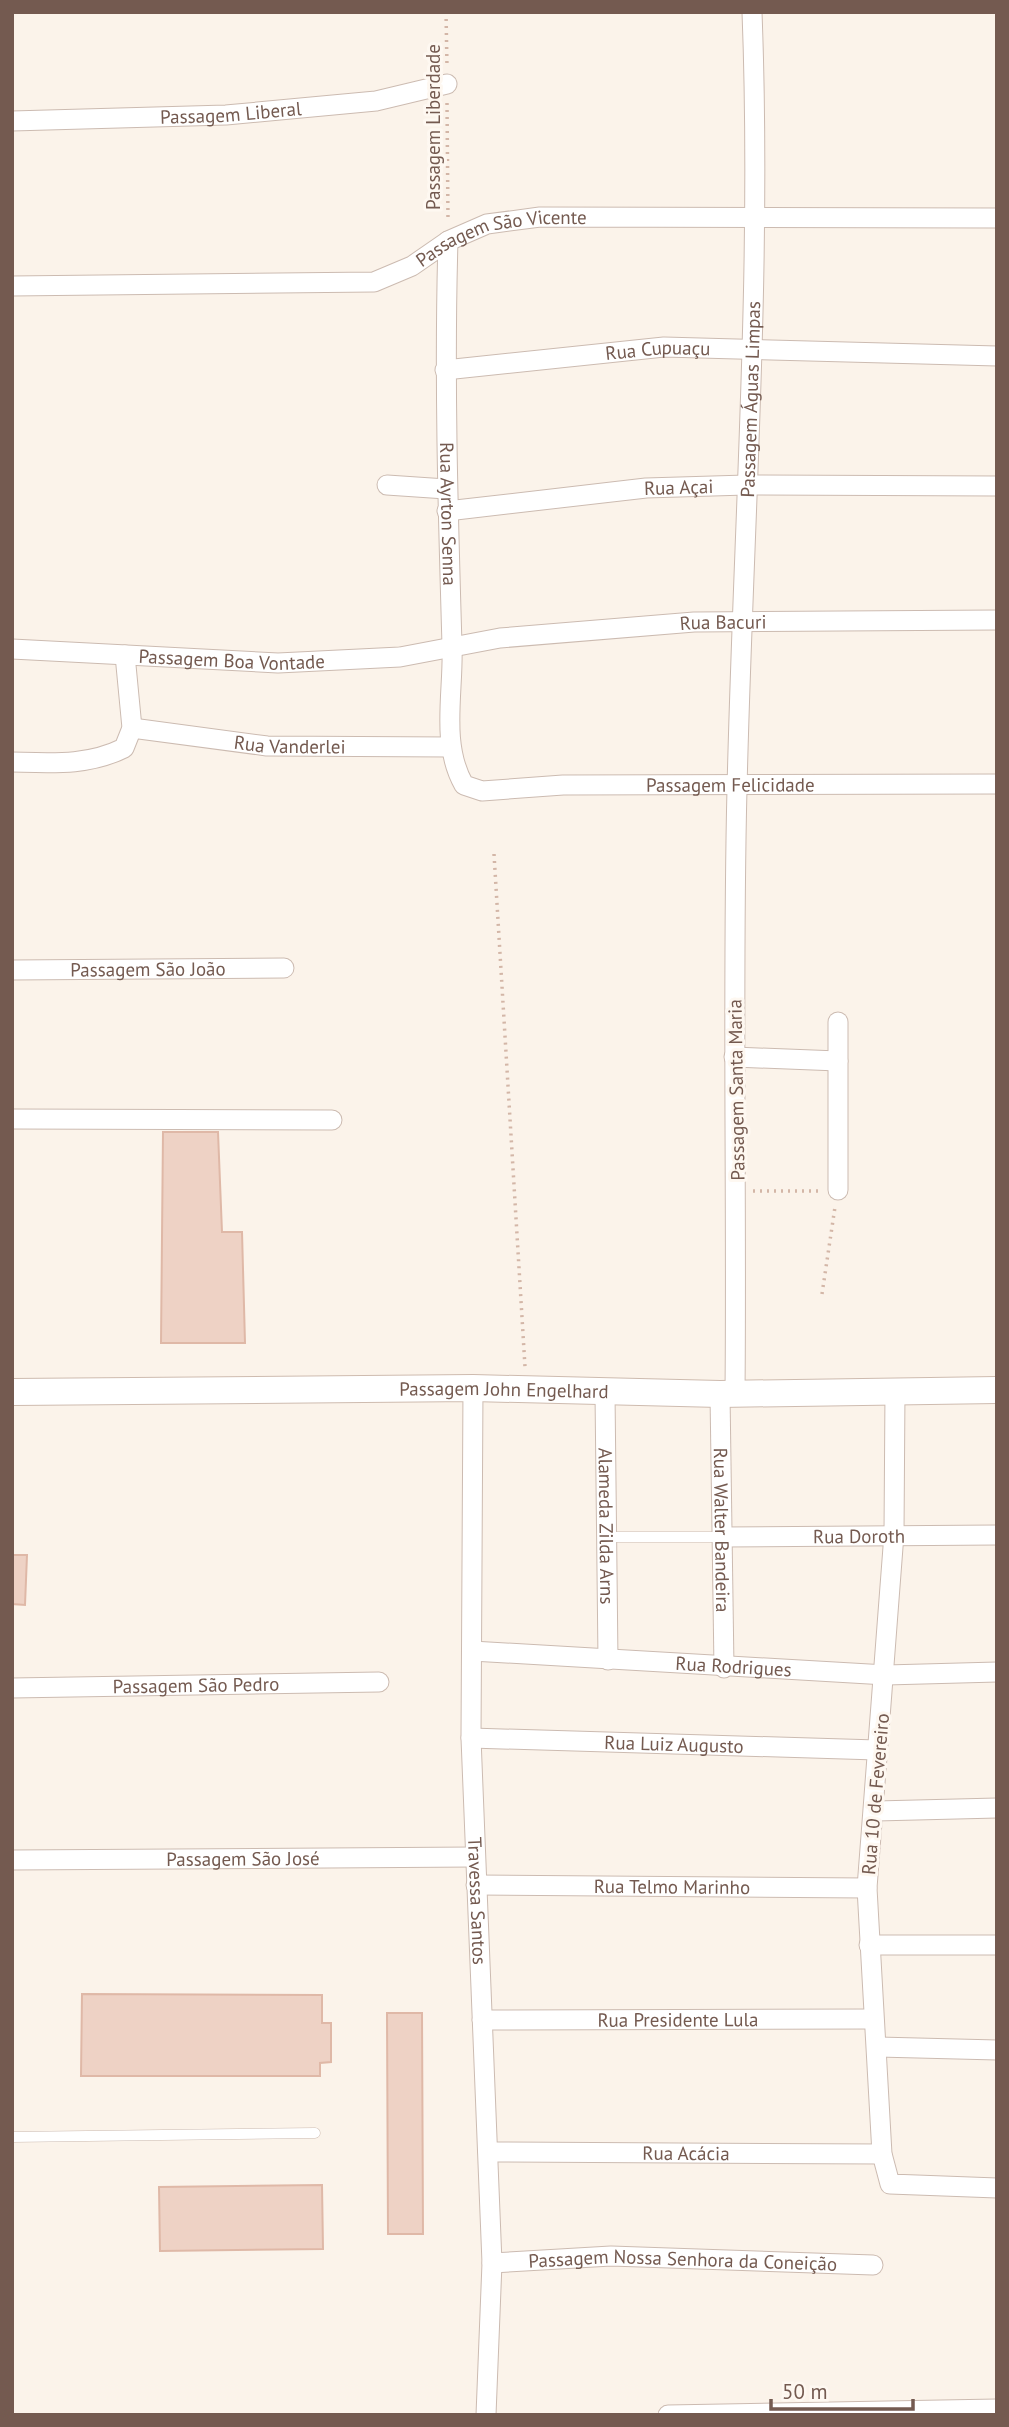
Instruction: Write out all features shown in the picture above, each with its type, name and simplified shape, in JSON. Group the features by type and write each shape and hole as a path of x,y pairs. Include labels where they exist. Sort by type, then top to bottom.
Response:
{"main road":[{"name":"Passagem John Engelhard","path":"12,1392 472,1388 605,1393 997,1390"}],"street":[{"name":"Passagem Águas Limpas","path":"737,786 747,563 746,485 755,216 752,12"},
{"name":"Passagem Liberal","path":"12,121 226,115 376,101 447,84"},
{"name":"Passagem São Vicente","path":"12,286 373,282 412,266 448,241 487,224 540,217 997,218"},
{"name":"Rua Ayrton Senna","path":"448,241 445,370 452,648 450,747 453,766 464,785"},
{"name":"Rua Cupuaçu","path":"445,370 664,347 997,356"},
{"path":"387,485 446,489"},
{"name":"Rua Açai","path":"447,511 646,488 746,485 997,486"},
{"name":"Rua Bacuri","path":"452,648 500,638 743,621 997,620"},
{"name":"Passagem Boa Vontade","path":"12,649 278,663 400,657 452,648"},
{"path":"12,762 68,764 102,760 124,748 132,728 125,655"},
{"name":"Rua Vanderlei","path":"132,728 267,746 450,747"},
{"name":"Passagem Felicidade","path":"464,785 482,791 563,785 997,784"},
{"name":"Passagem Santa Maria","path":"728,1393 737,1192 734,1057 737,786"},
{"name":"Passagem São João","path":"12,970 284,968"},
{"path":"838,1022 838,1191"},
{"path":"734,1057 838,1061"},
{"path":"12,1119 331,1120"},
{"name":"Travessa Santos","path":"472,1388 471,1738 492,2263 486,2415"},
{"name":"Rua 10 de Fevereiro","path":"895,1391 894,1534 886,1675 877,1750 876,1811 867,1888 882,2154 886,2178 890,2184 997,2188"},
{"name":"Alameda Zilda Arns","path":"605,1393 604,1537 608,1660"},
{"name":"Rua Walter Bandeira","path":"724,1668 723,1537 728,1393"},
{"name":"Rua Doroth","path":"723,1537 997,1535"},
{"name":"Rua Rodrigues","path":"472,1651 724,1668 886,1675 997,1672"},
{"name":"Passagem São Pedro","path":"12,1688 379,1682"},
{"name":"Rua Luiz Augusto","path":"471,1738 877,1750"},
{"path":"876,1811 997,1808"},
{"name":"Passagem São José","path":"12,1860 474,1857"},
{"name":"Rua Telmo Marinho","path":"476,1885 867,1888"},
{"path":"869,1945 997,1945"},
{"name":"Rua Presidente Lula","path":"482,2020 873,2019"},
{"path":"878,2047 997,2050"},
{"name":"Rua Acácia","path":"488,2152 882,2154"},
{"name":"Passagem Nossa Senhora da Coneição","path":"492,2263 611,2256 873,2265"},
{"path":"668,2415 997,2409"}],"lane":[{"path":"604,1537 723,1537"},
{"path":"12,2137 315,2133"}],"path":[{"name":"Passagem Liberdade","path":"446,12 448,241"},
{"path":"494,854 526,1390"},
{"path":"737,1192 838,1191 822,1294"}],"building":[{"path":"163,1132 218,1132 222,1232 242,1232 245,1343 161,1343"},
{"path":"12,1555 27,1555 25,1605 12,1604"},
{"path":"82,1994 322,1995 322,2023 331,2023 331,2062 320,2063 320,2076 81,2076"},
{"path":"387,2013 422,2013 423,2234 388,2234"},
{"path":"322,2185 323,2249 160,2251 159,2187"}]}
